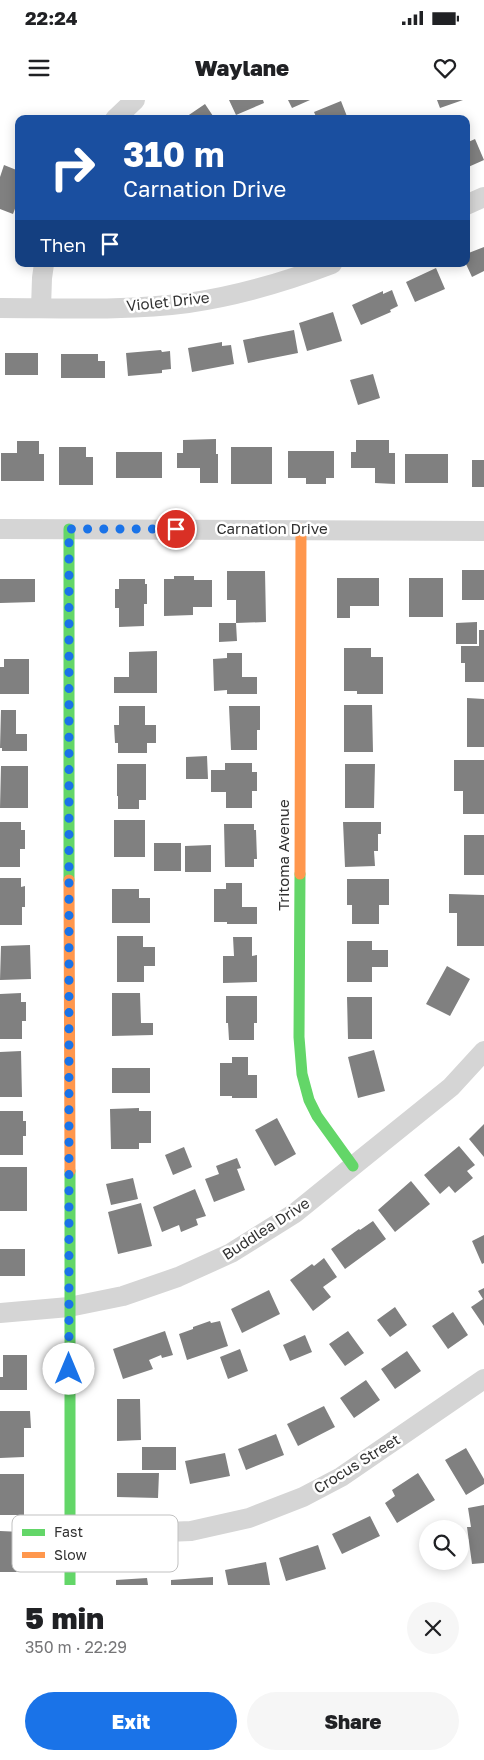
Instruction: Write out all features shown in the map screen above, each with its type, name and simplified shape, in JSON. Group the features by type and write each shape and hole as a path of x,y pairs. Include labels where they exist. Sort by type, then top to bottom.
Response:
{"street":[{"path":"120,115 135,100"},
{"path":"470,203 484,197"},
{"path":"41,308 44,267"},
{"name":"Violet Drive","path":"0,308 124,307 187,303 234,294 280,282 323,267"},
{"name":"Carnation Drive","path":"0,529 484,531"},
{"path":"69,529 70,1515"},
{"name":"Tritoma Avenue","path":"301,529 300,1063 305,1087 314,1110 353,1166"},
{"name":"Buddlea Drive","path":"0,1313 69,1307 123,1296 178,1278 231,1253 295,1213 451,1086 484,1051"},
{"name":"Crocus Street","path":"178,1531 191,1531 249,1518 303,1497 341,1477 481,1389"},
{"path":"70,1572 70,1585"}],"building":[{"path":"229,100 263,100 264,103 236,115"},
{"path":"288,100 310,100 292,108"},
{"path":"437,100 463,100 440,108"},
{"path":"341,101 346,115 315,115 314,112"},
{"path":"205,104 212,115 189,115"},
{"path":"475,139 484,160 470,166 470,141"},
{"path":"4,165 15,169 15,209 13,214 0,209 0,177"},
{"path":"484,247 484,271 472,277 467,267 470,267 470,252"},
{"path":"436,268 445,289 415,302 406,282"},
{"path":"392,290 398,306 390,310 391,312 361,325 352,305 383,291 383,294"},
{"path":"333,312 342,341 307,351 299,323"},
{"path":"294,330 298,353 248,363 243,340"},
{"path":"222,342 222,346 231,345 234,364 192,372 188,348"},
{"path":"161,350 162,352 170,351 171,369 162,370 162,373 128,376 126,353"},
{"path":"5,353 38,353 38,375 5,375"},
{"path":"61,354 98,354 98,361 105,361 105,378 61,378"},
{"path":"373,374 380,398 358,405 350,380"},
{"path":"216,439 218,483 200,483 200,468 177,468 177,453 183,453 183,440"},
{"path":"356,440 389,440 389,453 395,453 395,484 375,483 375,468 351,468 351,452 356,452"},
{"path":"17,441 39,441 39,454 44,454 44,481 1,481 1,453 17,453"},
{"path":"59,447 86,447 86,457 93,457 93,485 59,485"},
{"path":"231,447 272,447 272,484 231,484"},
{"path":"288,451 334,451 334,478 326,478 326,484 306,484 306,478 288,478"},
{"path":"116,452 162,452 162,478 116,478"},
{"path":"405,454 448,454 448,483 405,483"},
{"path":"472,460 484,460 484,487 472,487"},
{"path":"462,570 484,570 484,600 462,600"},
{"path":"227,571 265,571 266,622 236,623 236,600 227,600"},
{"path":"174,576 194,576 194,580 212,580 212,607 193,607 193,615 164,616 164,579 174,579"},
{"path":"337,578 379,578 379,606 350,606 350,618 337,618"},
{"path":"409,578 443,578 443,617 409,617"},
{"path":"0,579 35,579 35,602 0,603"},
{"path":"119,579 145,579 145,584 147,584 147,604 144,604 144,626 119,627 119,608 115,608 115,589 119,589"},
{"path":"477,622 477,644 456,644 456,623"},
{"path":"219,623 236,623 237,641 219,642"},
{"path":"479,630 484,630 484,682 465,682 465,663 461,663 461,646 479,646"},
{"path":"344,648 371,648 371,657 383,657 383,694 357,694 357,691 344,691"},
{"path":"157,651 157,693 114,693 114,677 129,677 129,652"},
{"path":"227,653 242,653 242,677 257,677 257,694 227,694 227,690 214,691 213,659 227,658"},
{"path":"4,659 29,659 29,694 0,694 0,667 4,667"},
{"path":"467,698 484,699 484,747 467,747"},
{"path":"344,705 372,705 373,752 344,752"},
{"path":"119,706 145,706 145,725 156,725 156,743 147,743 147,753 118,753 118,743 115,743 114,725 119,725"},
{"path":"229,706 260,706 260,730 257,730 257,750 231,750"},
{"path":"1,710 16,710 16,734 27,734 27,751 2,751 2,748 0,748"},
{"path":"207,756 208,779 186,779 186,757"},
{"path":"454,760 484,760 484,814 463,814 463,791 454,791"},
{"path":"225,763 252,763 252,772 257,772 257,791 252,791 252,808 226,808 226,792 211,792 211,770 225,770"},
{"path":"117,764 146,764 146,800 139,800 139,809 118,809"},
{"path":"345,764 375,764 374,808 345,808"},
{"path":"1,766 28,766 28,808 0,808"},
{"path":"114,820 145,820 145,857 114,857"},
{"path":"0,822 21,822 21,830 25,830 25,849 20,849 20,867 0,867"},
{"path":"343,822 381,822 381,834 378,834 378,851 374,851 375,866 345,867"},
{"path":"224,824 254,824 257,859 254,859 254,867 225,867"},
{"path":"464,835 484,835 484,875 464,875"},
{"path":"154,843 181,843 181,871 154,871"},
{"path":"211,845 211,872 185,872 185,846"},
{"path":"0,878 21,878 21,887 25,886 25,907 22,907 22,925 0,925"},
{"path":"347,879 389,879 389,905 379,905 379,924 352,924 352,905 347,905"},
{"path":"226,883 242,883 242,907 257,907 257,924 214,922 214,889 226,889"},
{"path":"112,889 139,889 139,898 150,898 150,923 112,923"},
{"path":"449,894 484,895 484,946 457,946 457,913 449,913"},
{"path":"117,936 143,936 143,947 155,947 155,966 144,966 144,982 117,982"},
{"path":"233,937 252,937 252,956 257,955 257,982 223,983 223,956 234,956"},
{"path":"347,941 372,941 372,950 388,950 388,967 372,967 372,982 347,982"},
{"path":"30,945 31,979 0,980 1,946"},
{"path":"447,966 470,979 450,1016 426,1004"},
{"path":"21,993 21,1002 26,1002 26,1021 22,1021 22,1039 0,1039 0,994"},
{"path":"112,993 140,993 141,1023 153,1023 153,1035 112,1036"},
{"path":"226,996 257,996 257,1023 254,1023 254,1040 229,1040 228,1023 226,1023"},
{"path":"347,997 372,997 372,1039 348,1039"},
{"path":"374,1050 385,1091 358,1098 348,1057"},
{"path":"21,1051 22,1097 0,1097 0,1052"},
{"path":"232,1057 248,1057 248,1075 257,1075 257,1098 220,1096 220,1063 232,1063"},
{"path":"112,1068 150,1068 150,1093 112,1093"},
{"path":"139,1108 139,1111 151,1111 151,1143 139,1143 139,1149 111,1149 110,1109"},
{"path":"0,1111 23,1111 23,1121 26,1121 26,1136 23,1136 23,1155 0,1155"},
{"path":"277,1118 296,1154 275,1166 255,1130"},
{"path":"484,1124 484,1157 469,1139"},
{"path":"459,1146 475,1165 467,1171 473,1178 455,1193 449,1186 440,1194 424,1175"},
{"path":"184,1147 192,1167 173,1175 165,1155"},
{"path":"237,1158 241,1168 237,1169 245,1190 214,1202 205,1179 219,1174 216,1166"},
{"path":"0,1167 27,1167 27,1211 0,1211"},
{"path":"133,1178 138,1199 111,1205 106,1184"},
{"path":"411,1181 430,1204 395,1232 378,1210"},
{"path":"195,1189 206,1216 196,1219 198,1225 181,1232 179,1225 162,1232 153,1207"},
{"path":"141,1203 152,1246 118,1254 108,1212"},
{"path":"373,1221 386,1239 345,1269 331,1249"},
{"path":"484,1235 484,1263 482,1264 472,1241"},
{"path":"0,1249 25,1249 25,1276 0,1276"},
{"path":"324,1258 337,1277 323,1287 331,1297 313,1311 290,1280"},
{"path":"484,1288 484,1326 471,1307 483,1299 478,1291"},
{"path":"269,1290 280,1314 242,1333 231,1309"},
{"path":"395,1307 407,1325 390,1337 377,1320"},
{"path":"453,1312 468,1335 448,1349 432,1326"},
{"path":"210,1321 211,1323 220,1321 228,1346 187,1360 179,1334"},
{"path":"165,1331 173,1355 162,1358 161,1355 149,1360 153,1369 123,1379 113,1349"},
{"path":"348,1331 364,1353 345,1366 329,1344"},
{"path":"305,1335 312,1352 290,1361 283,1345"},
{"path":"240,1349 248,1371 228,1379 220,1357"},
{"path":"407,1351 421,1371 395,1389 381,1369"},
{"path":"3,1355 27,1355 27,1390 0,1390 0,1377 3,1377"},
{"path":"366,1380 380,1400 354,1418 340,1398"},
{"path":"117,1399 140,1399 141,1440 117,1441"},
{"path":"324,1406 335,1427 298,1446 287,1424"},
{"path":"0,1411 30,1411 31,1428 24,1428 24,1457 0,1458"},
{"path":"276,1434 284,1455 246,1470 238,1449"},
{"path":"142,1447 176,1447 176,1470 142,1470"},
{"path":"466,1448 484,1479 484,1484 466,1495 445,1460"},
{"path":"225,1453 230,1476 190,1484 185,1461"},
{"path":"117,1473 159,1473 158,1498 117,1497"},
{"path":"418,1473 435,1500 397,1523 385,1503 395,1496 392,1490"},
{"path":"0,1474 24,1474 24,1515 0,1515"},
{"path":"484,1505 484,1563 472,1564 469,1542 469,1527 471,1527 468,1508"},
{"path":"370,1516 380,1536 342,1554 332,1534"},
{"path":"0,1531 12,1532 12,1572 0,1572"},
{"path":"318,1545 326,1569 286,1581 279,1558"},
{"path":"266,1562 270,1585 228,1585 225,1570"},
{"path":"213,1577 213,1585 171,1585 171,1580"},
{"path":"147,1578 148,1585 116,1585 116,1580"}],"traffic: fast":[{"path":"69,529 69,880"},
{"path":"300,874 299,1037 302,1074 309,1100 317,1116 353,1166"},
{"path":"70,1171 70,1515"},
{"path":"70,1572 70,1585"}],"traffic: slow":[{"path":"300,874 301,529"},
{"path":"69,880 70,1171"}],"route":[{"path":"69,1369 69,529 176,529"}]}
